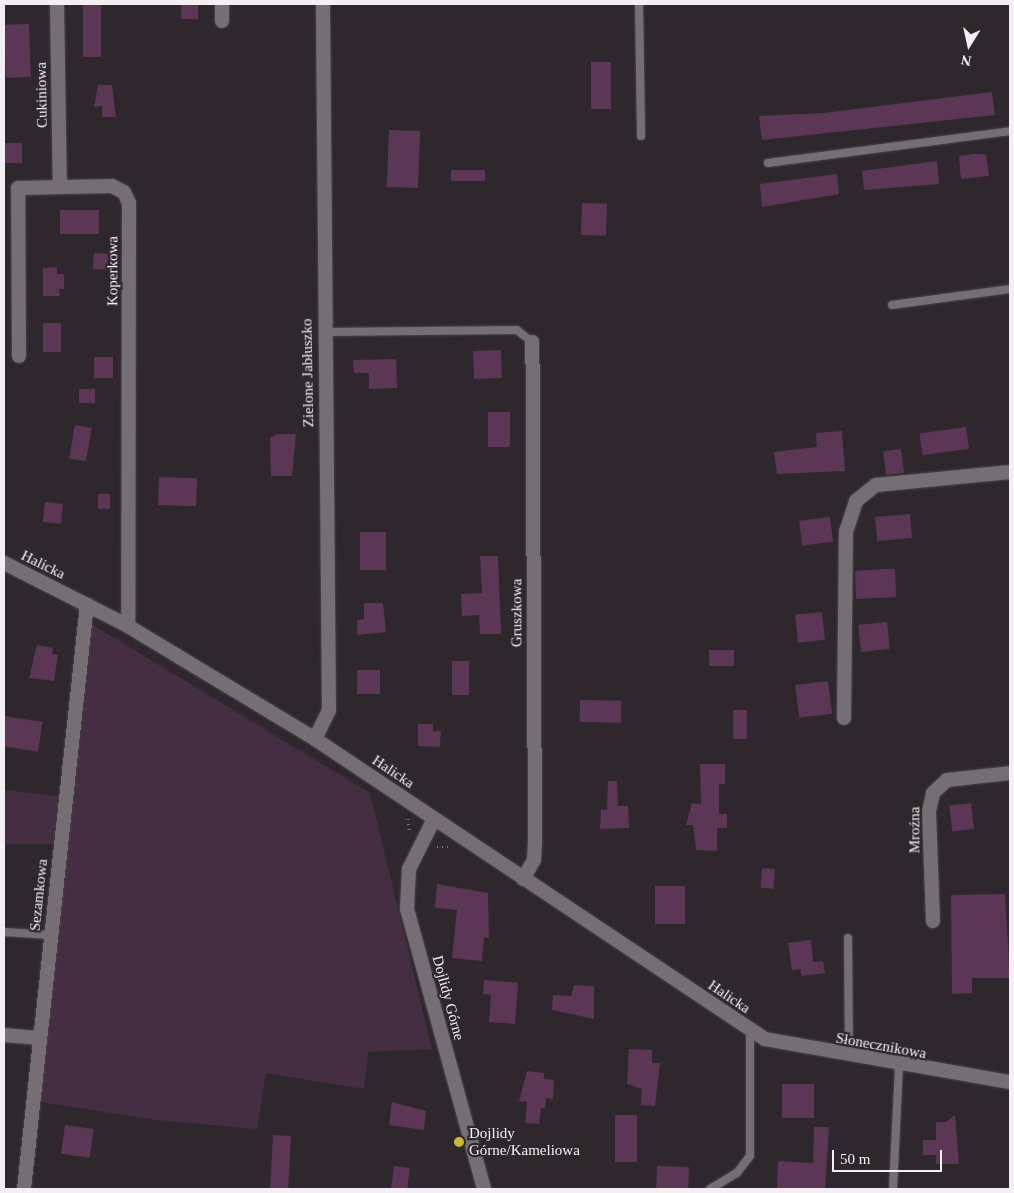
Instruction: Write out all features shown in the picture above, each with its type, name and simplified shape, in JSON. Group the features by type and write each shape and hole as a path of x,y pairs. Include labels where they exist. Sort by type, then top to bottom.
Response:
{"street":[{"name":"Cukiniowa","path":"57,4 60,185"},
{"path":"222,4 222,21"},
{"name":"Zielone Jabłuszko","path":"316,739 329,710 323,332 323,4"},
{"name":"Koperkowa","path":"19,356 18,188 60,185 112,186 124,192 129,203 128,626"},
{"name":"Gruszkowa","path":"523,879 534,860 535,841 532,342"},
{"path":"844,718 846,532 856,502 876,485 1010,472"},
{"name":"Halicka","path":"4,563 128,626 316,739 750,1030"},
{"name":"Sezamkowa","path":"24,1189 87,604"},
{"name":"Mroźna","path":"933,921 929,811 932,793 947,780 1010,773"},
{"name":"Dojlidy Górne","path":"434,819 409,869 407,910 484,1189"},
{"name":"Słonecznikowa","path":"750,1030 776,1043 899,1066 1010,1082"},
{"path":"4,1035 40,1038"}],"lane":[{"path":"639,4 641,136"},
{"path":"768,163 1010,131"},
{"path":"892,305 1010,289"},
{"path":"323,332 517,330 532,342"},
{"path":"4,932 51,935"},
{"path":"848,938 849,1057"},
{"path":"710,1189 737,1172 750,1156 750,1030"},
{"path":"893,1189 899,1066"}],"path":[{"path":"430,851 438,846 454,847"}],"shaded area":[{"path":"93,625 370,793 432,1049 368,1052 364,1089 266,1073 257,1129 157,1120 40,1102"},
{"path":"4,790 58,796 53,844 4,844"}],"building":[{"path":"83,4 101,4 101,57 83,57"},
{"path":"181,4 198,4 198,19 181,19"},
{"path":"29,24 31,77 6,78 4,25"},
{"path":"591,62 611,62 611,109 591,109"},
{"path":"98,85 112,85 116,117 102,117 102,106 94,107"},
{"path":"992,92 995,115 762,140 759,116 824,113"},
{"path":"389,130 420,131 418,188 387,187"},
{"path":"4,143 22,143 22,163 4,163"},
{"path":"986,154 989,176 961,179 959,156"},
{"path":"937,161 939,184 864,190 862,171"},
{"path":"451,170 485,170 485,181 451,181"},
{"path":"837,174 839,194 762,207 760,184"},
{"path":"582,203 607,204 606,236 581,235"},
{"path":"60,210 99,210 99,234 60,234"},
{"path":"94,253 108,254 107,270 93,269"},
{"path":"57,267 57,274 64,274 64,289 59,289 60,296 43,296 43,268"},
{"path":"43,323 61,323 61,352 43,352"},
{"path":"501,350 502,378 474,379 473,351"},
{"path":"94,357 113,357 113,378 94,378"},
{"path":"396,359 397,388 369,389 369,373 354,373 353,360"},
{"path":"79,389 95,389 95,403 79,403"},
{"path":"488,412 510,412 510,447 488,447"},
{"path":"75,425 92,428 86,461 69,458"},
{"path":"966,427 969,449 923,455 919,434"},
{"path":"842,431 845,471 777,474 774,452 817,447 816,433"},
{"path":"277,434 296,434 292,476 271,476 270,438"},
{"path":"901,449 904,473 886,475 883,451"},
{"path":"159,477 197,478 196,506 158,505"},
{"path":"98,494 110,494 110,509 98,509"},
{"path":"45,502 63,504 61,524 43,522"},
{"path":"910,514 912,538 877,541 875,517"},
{"path":"830,517 833,542 802,546 799,521"},
{"path":"360,532 386,532 386,570 360,570"},
{"path":"480,556 498,556 501,634 480,634 479,615 462,616 461,594 482,593"},
{"path":"895,569 896,597 856,599 855,571"},
{"path":"364,603 383,603 386,632 357,635 357,620 364,619"},
{"path":"822,612 825,640 798,643 795,615"},
{"path":"887,622 890,649 861,652 858,625"},
{"path":"37,645 53,648 52,654 58,655 54,681 29,678"},
{"path":"709,650 734,650 734,666 709,666"},
{"path":"452,661 469,661 469,695 452,695"},
{"path":"357,670 380,670 380,694 357,694"},
{"path":"828,681 832,714 799,718 795,685"},
{"path":"580,700 621,701 621,723 580,722"},
{"path":"733,710 747,710 747,739 733,739"},
{"path":"4,716 43,722 38,752 4,746"},
{"path":"418,724 433,724 433,731 441,731 440,747 418,746"},
{"path":"700,764 725,764 725,784 719,784 719,814 727,814 727,828 717,828 717,851 696,850 693,825 686,825 692,803 701,804"},
{"path":"608,781 617,781 618,806 628,806 629,828 600,829 601,809 607,810"},
{"path":"971,803 974,829 952,831 949,806"},
{"path":"762,868 775,869 774,889 761,888"},
{"path":"437,884 488,893 489,938 484,937 482,961 452,958 457,910 435,908"},
{"path":"655,886 685,886 685,924 655,924"},
{"path":"1005,894 1010,978 972,978 972,993 952,994 951,895"},
{"path":"811,940 813,962 823,961 825,973 801,976 801,969 792,970 788,943"},
{"path":"484,980 518,983 515,1024 489,1022 491,995 483,994"},
{"path":"574,985 594,986 594,1019 552,1010 553,995 571,996"},
{"path":"629,1049 652,1050 652,1063 660,1063 655,1106 641,1105 642,1089 627,1084"},
{"path":"527,1071 544,1073 544,1079 554,1080 553,1099 546,1098 545,1108 541,1108 539,1124 525,1123 527,1102 519,1101"},
{"path":"782,1084 814,1084 814,1118 782,1118"},
{"path":"392,1102 426,1111 424,1130 389,1125"},
{"path":"615,1115 637,1115 637,1162 615,1162"},
{"path":"955,1115 959,1164 936,1164 936,1155 923,1155 923,1140 936,1140 936,1122 946,1122"},
{"path":"65,1125 94,1129 90,1158 61,1154"},
{"path":"814,1127 829,1127 825,1189 777,1189 778,1161 813,1163"},
{"path":"273,1135 291,1136 288,1189 270,1189"},
{"path":"394,1166 410,1168 407,1189 391,1189"},
{"path":"657,1166 689,1167 688,1189 656,1189"}],"place":[{"name":"Dojlidy Górne/Kameliowa","path":"459,1142"}]}
